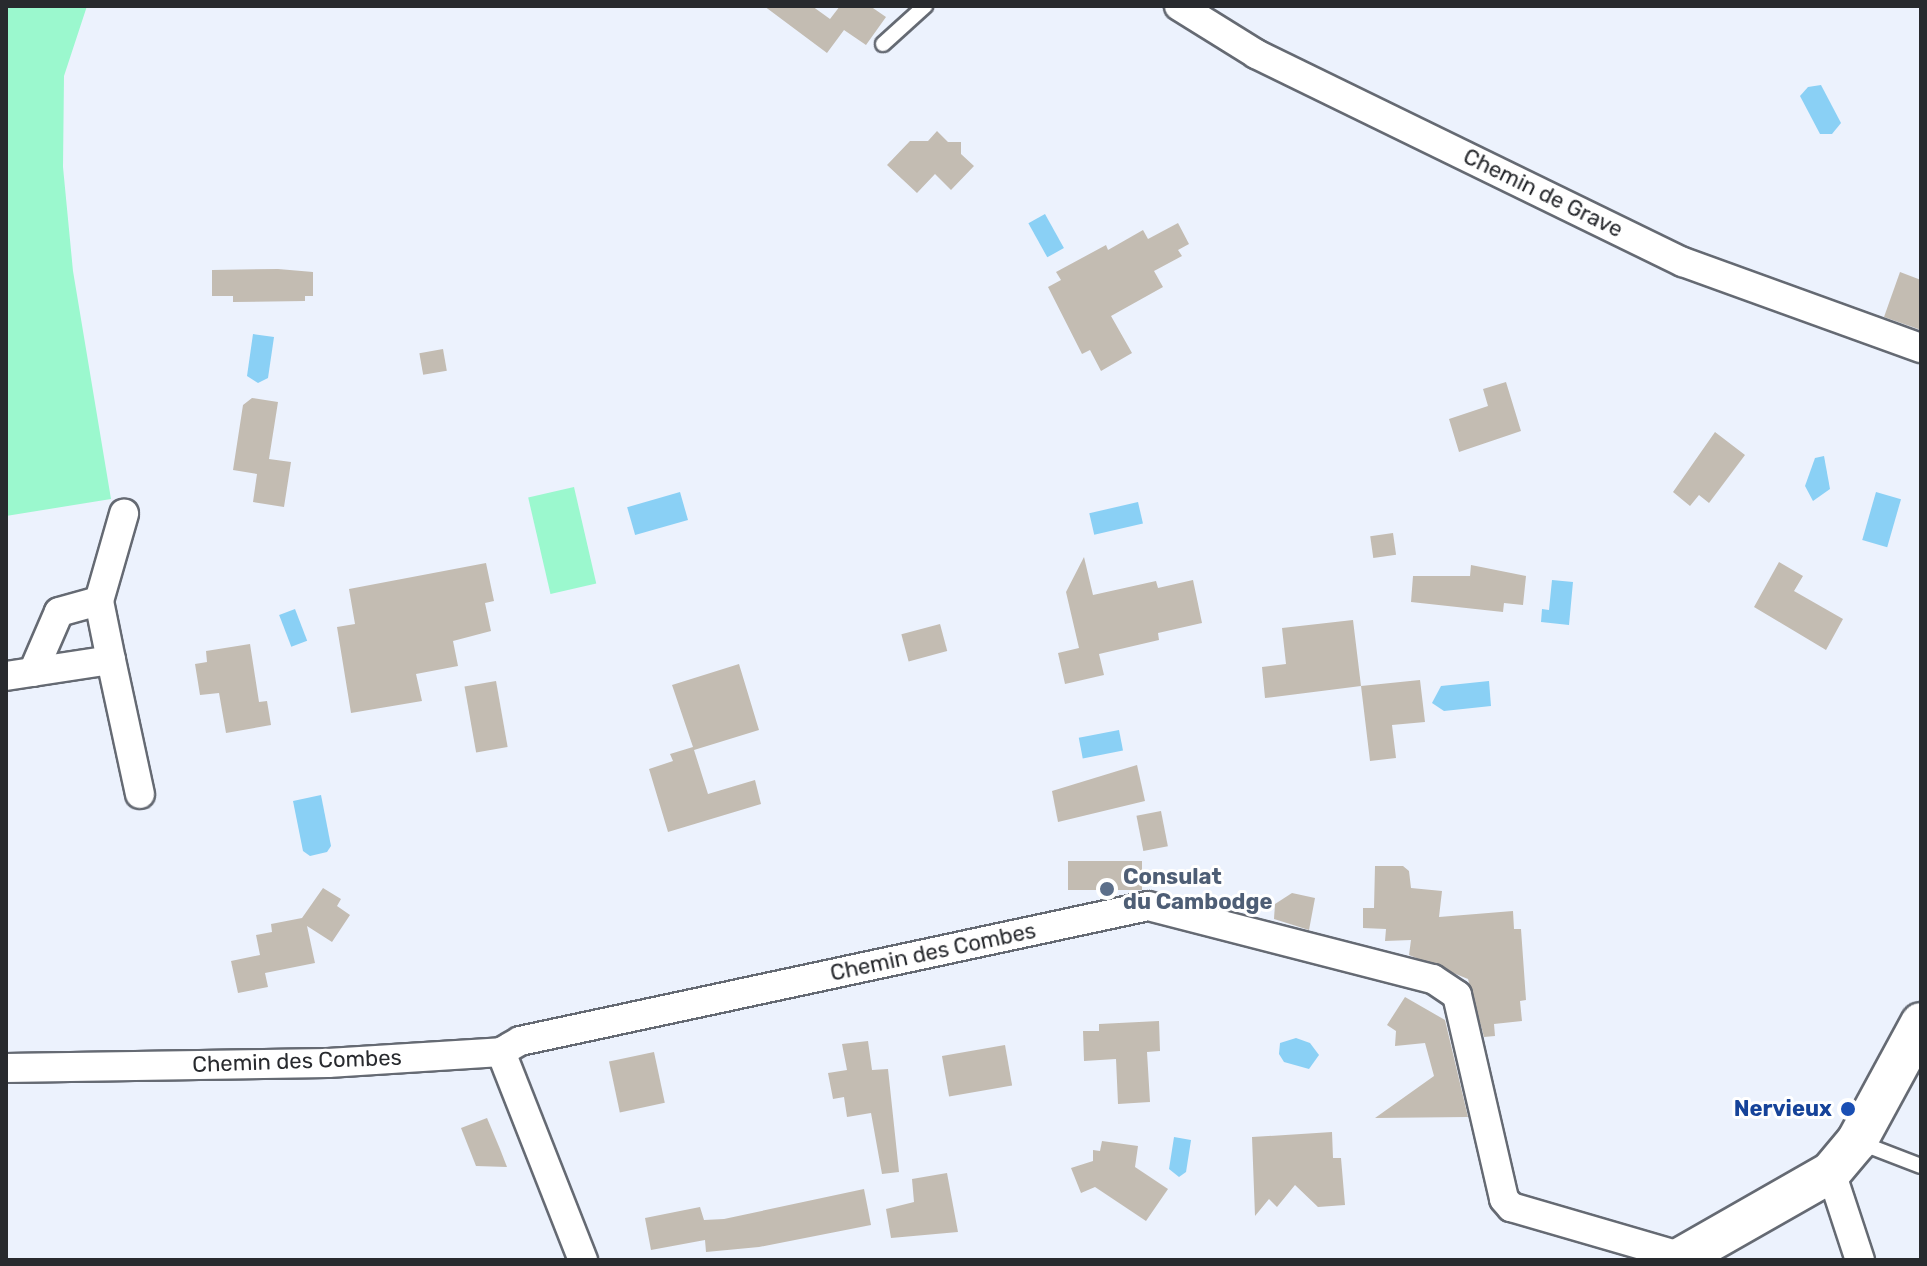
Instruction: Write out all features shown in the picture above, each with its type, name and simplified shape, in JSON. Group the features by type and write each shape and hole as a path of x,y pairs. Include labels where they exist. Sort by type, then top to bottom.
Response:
{"main road":[{"path":"1678,1258 1831,1172 1857,1141 1921,1023"}],"street":[{"name":"Chemin de Grave","path":"1179,6 1256,54 1683,262 1921,348"},
{"path":"124,514 99,601 140,794"},
{"path":"20,674 59,612 99,601"},
{"path":"20,674 111,660"},
{"name":"Chemin des Combes","path":"6,1068 328,1063 501,1052 520,1041 1148,906 1433,979 1457,995 1504,1199 1511,1207 1678,1258"},
{"path":"501,1052 583,1260"},
{"path":"1831,1172 1860,1260"}],"lane":[{"path":"883,44 925,6"},
{"path":"1857,1141 1921,1166"}],"green space":[{"path":"6,6 87,6 64,76 63,167 73,271 111,499 6,516"},
{"path":"574,487 596,583 550,594 528,498"}],"water":[{"path":"1821,85 1841,123 1832,134 1820,134 1800,96 1808,87"},
{"path":"1045,214 1064,248 1047,257 1028,223"},
{"path":"253,334 274,337 268,378 258,383 247,376"},
{"path":"1824,456 1830,489 1813,501 1805,486 1815,458"},
{"path":"680,492 688,520 635,535 627,507"},
{"path":"1876,492 1901,499 1887,547 1862,540"},
{"path":"1138,502 1143,523 1094,535 1089,513"},
{"path":"1552,580 1573,582 1569,625 1541,622 1542,609 1549,610"},
{"path":"295,609 307,641 291,647 279,615"},
{"path":"1489,681 1491,706 1444,711 1432,703 1441,686"},
{"path":"1119,730 1123,751 1083,758 1079,738"},
{"path":"321,795 331,846 327,852 310,856 303,851 293,801"},
{"path":"1296,1038 1310,1043 1319,1055 1309,1069 1284,1062 1279,1054 1280,1043"},
{"path":"1174,1137 1191,1140 1186,1172 1179,1177 1169,1169"}],"building":[{"path":"764,6 812,6 830,19 840,6 870,6 886,17 866,45 844,30 827,53"},
{"path":"937,131 948,142 961,142 961,154 974,166 951,190 935,174 917,193 887,165 910,141 928,141"},
{"path":"1178,223 1189,244 1178,250 1182,256 1154,271 1163,287 1111,316 1132,353 1101,371 1090,350 1082,354 1048,287 1061,280 1056,272 1106,245 1108,250 1143,230 1148,239"},
{"path":"212,270 313,272 313,296 305,296 305,301 233,302 233,296 212,296"},
{"path":"1900,272 1921,280 1921,330 1884,317"},
{"path":"443,349 447,371 423,375 419,353"},
{"path":"1506,382 1521,431 1459,452 1449,419 1488,406 1483,389"},
{"path":"252,398 278,402 269,459 291,462 284,507 253,502 257,474 233,470 243,405"},
{"path":"1715,432 1745,455 1709,503 1699,495 1690,506 1673,492"},
{"path":"1393,533 1396,555 1373,558 1370,536"},
{"path":"1084,557 1093,595 1156,581 1158,588 1193,580 1202,623 1158,633 1159,640 1099,654 1104,675 1065,684 1058,653 1079,648 1066,592"},
{"path":"1779,562 1803,576 1794,591 1843,619 1826,650 1754,607"},
{"path":"486,563 494,601 485,603 491,631 453,641 458,666 416,674 422,701 351,713 337,627 355,624 349,589"},
{"path":"1471,565 1526,576 1523,605 1504,603 1503,612 1411,602 1413,576 1470,576"},
{"path":"1353,620 1361,686 1265,698 1262,667 1286,664 1282,628"},
{"path":"940,624 947,651 909,661 901,634"},
{"path":"250,644 259,702 267,701 271,725 226,733 219,693 200,695 195,664 207,662 206,651"},
{"path":"739,664 759,730 694,750 708,794 755,780 761,804 668,832 649,769 673,761 670,754 693,747 672,685"},
{"path":"1420,680 1425,722 1392,725 1396,758 1370,761 1361,686"},
{"path":"496,681 508,747 476,753 464,687"},
{"path":"1137,765 1145,801 1058,822 1052,791"},
{"path":"1161,811 1168,846 1143,851 1136,816"},
{"path":"1068,861 1142,861 1142,890 1068,890"},
{"path":"1375,866 1403,866 1409,871 1411,888 1442,891 1439,917 1513,911 1514,929 1521,929 1526,1000 1520,1001 1522,1021 1494,1024 1495,1036 1484,1037 1468,979 1409,955 1411,940 1385,941 1386,929 1363,928 1363,908 1374,908"},
{"path":"323,888 341,899 337,906 350,915 332,942 307,926 315,963 265,973 268,987 238,993 231,961 260,955 256,935 272,932 271,924 302,918"},
{"path":"1292,893 1315,898 1309,930 1274,919 1275,904"},
{"path":"1405,997 1445,1020 1468,1117 1375,1118 1434,1076 1425,1043 1395,1046 1396,1031 1387,1025"},
{"path":"1159,1021 1160,1051 1147,1052 1150,1102 1118,1104 1116,1059 1084,1061 1083,1031 1099,1031 1099,1024"},
{"path":"868,1041 872,1070 888,1069 899,1172 882,1174 871,1113 847,1117 844,1097 833,1099 828,1073 847,1070 842,1044"},
{"path":"1005,1045 1012,1085 949,1096 942,1056"},
{"path":"654,1052 665,1103 620,1112 609,1062"},
{"path":"487,1118 507,1167 476,1166 461,1128"},
{"path":"1332,1132 1333,1158 1341,1158 1345,1205 1318,1207 1295,1185 1277,1207 1269,1199 1255,1216 1252,1137"},
{"path":"1102,1141 1138,1146 1135,1167 1168,1189 1146,1221 1095,1187 1081,1193 1071,1168 1093,1161 1093,1150 1100,1151"},
{"path":"947,1173 958,1232 891,1238 886,1209 914,1202 912,1179"},
{"path":"864,1189 871,1225 759,1247 706,1252 705,1240 651,1250 645,1218 700,1207 704,1220 724,1219"}],"place":[{"name":"Consulat du Cambodge","path":"1107,889"},
{"name":"Nervieux","path":"1848,1109"}]}
